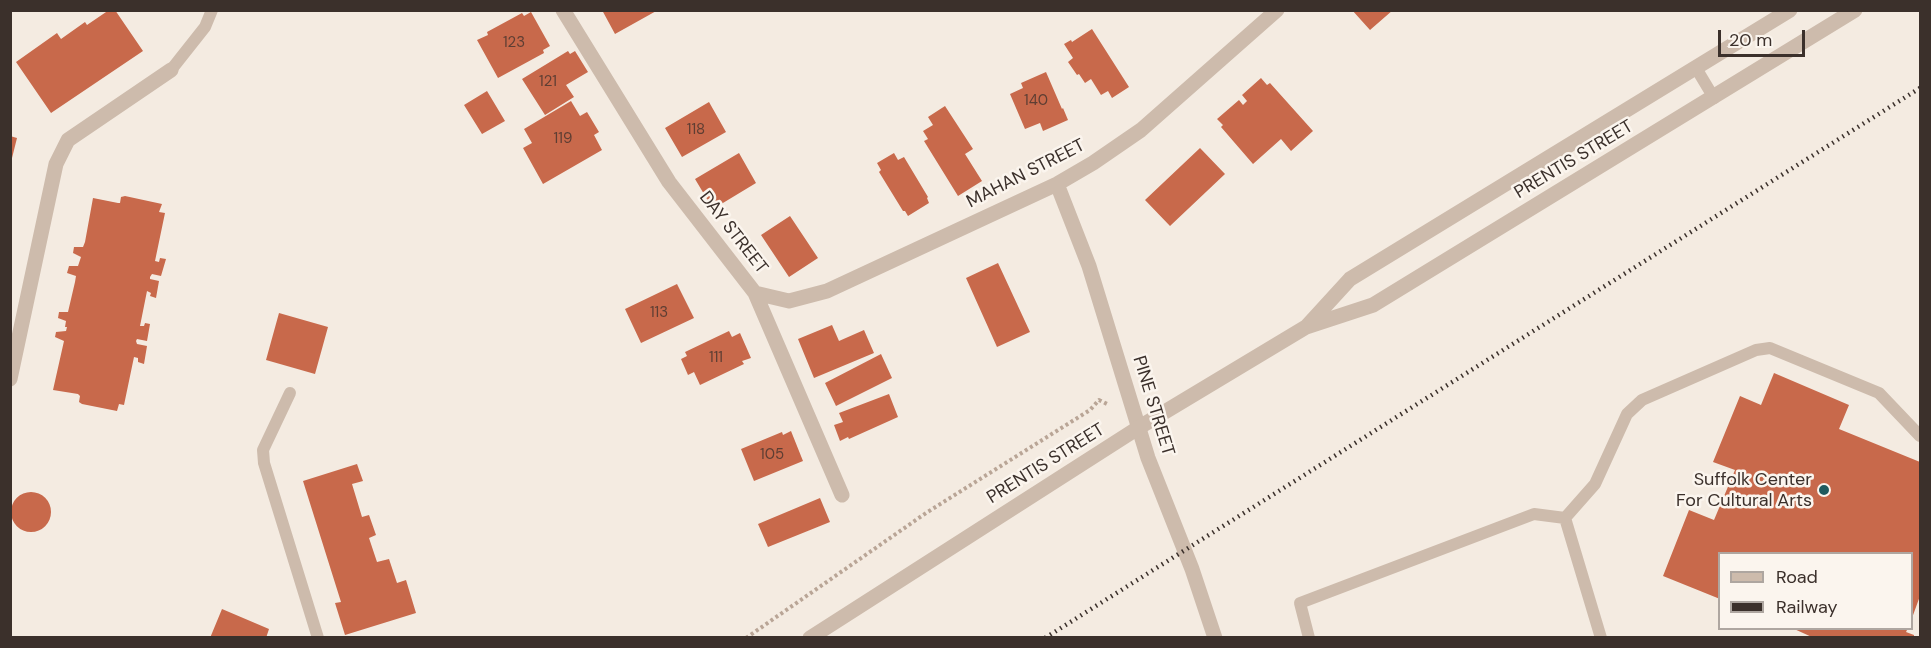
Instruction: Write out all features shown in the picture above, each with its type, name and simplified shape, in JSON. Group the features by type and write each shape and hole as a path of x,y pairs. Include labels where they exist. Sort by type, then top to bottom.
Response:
{"street":[{"name":"DAY STREET","path":"563,10 669,182 755,293 842,495"},
{"name":"MAHAN STREET","path":"755,293 789,301 827,291 1057,184 1093,163 1141,130 1276,10"},
{"name":"PRENTIS STREET","path":"1306,327 1350,279 1790,10"},
{"name":"PRENTIS STREET","path":"810,638 1138,428 1306,327 1373,305 1855,10"},
{"path":"10,379 56,164 68,140 171,70"},
{"name":"PINE STREET","path":"1057,184 1089,266 1148,458 1192,569 1215,638"}],"lane":[{"path":"171,70 205,27 212,10"},
{"path":"1696,68 1714,98"},
{"path":"1565,518 1595,483 1627,414 1642,400 1756,350 1770,348 1879,393 1920,436"},
{"path":"290,393 263,450 264,463 318,638"},
{"path":"1309,638 1300,603 1534,514 1565,518"},
{"path":"1565,518 1601,638"}],"path":[{"path":"746,638 926,513 1090,410 1099,400 1107,404"}],"building":[{"path":"109,10 115,10 143,51 51,113 16,62 57,33 61,39 85,22 87,25"},
{"path":"602,10 658,10 615,34"},
{"path":"1352,10 1393,10 1370,30"},
{"path":"531,12 550,46 543,50 544,53 498,78 477,40 522,13 524,16"},
{"path":"1092,29 1129,87 1112,98 1108,91 1101,95 1091,79 1085,83 1068,62 1073,58 1064,44 1071,40 1072,42"},
{"path":"568,51 570,54 575,51 588,72 566,85 574,97 545,115 522,79"},
{"path":"1046,72 1068,120 1043,131 1040,123 1025,129 1010,94 1023,88 1021,83"},
{"path":"1261,78 1267,85 1270,83 1313,131 1291,151 1281,139 1253,164 1221,127 1223,125 1217,119 1239,100 1243,105 1247,101 1242,95"},
{"path":"487,91 505,121 482,134 464,105"},
{"path":"571,101 580,116 587,112 599,132 594,135 602,150 543,184 523,148 532,143 524,129"},
{"path":"709,102 726,132 682,157 665,128"},
{"path":"945,106 973,149 965,154 982,181 958,196 924,141 928,139 923,131 933,125 928,117"},
{"path":"10,136 17,138 11,162 10,162"},
{"path":"1200,148 1225,174 1170,226 1145,200"},
{"path":"739,153 756,183 713,209 695,179"},
{"path":"894,153 898,160 904,157 928,197 929,203 908,216 879,172 881,170 877,163"},
{"path":"121,197 162,204 159,212 165,213 155,261 159,262 160,258 166,259 161,276 152,274 150,277 150,279 159,281 156,298 150,296 151,293 147,291 140,326 144,326 145,323 150,324 147,341 137,339 136,341 137,344 147,346 144,364 138,362 138,358 134,357 124,405 119,404 117,411 82,404 79,402 78,394 53,390 64,341 55,337 56,332 66,331 67,327 65,327 66,321 58,318 59,312 68,312 76,276 67,273 69,266 78,266 81,257 73,253 74,247 83,247 85,242 93,198 120,203"},
{"path":"790,216 818,258 789,277 761,235"},
{"path":"998,263 1030,332 997,347 966,278"},
{"path":"677,284 694,318 641,343 625,309"},
{"path":"279,313 328,327 315,374 266,360"},
{"path":"832,325 839,341 864,330 874,353 814,378 798,339"},
{"path":"729,331 732,337 740,333 751,358 742,361 744,364 700,385 694,372 688,375 681,359 687,356 685,352"},
{"path":"881,354 892,378 836,406 825,383"},
{"name":"Suffolk Center For Cultural Arts","path":"1774,373 1849,405 1839,429 1920,462 1920,596 1913,615 1913,552 1718,552 1718,598 1663,576 1689,510 1714,520 1735,470 1713,462 1740,396 1761,405"},
{"path":"889,394 898,417 840,441 834,425 843,422 839,413"},
{"path":"791,431 803,461 754,481 741,449 782,432 783,435"},
{"path":"357,464 363,481 352,484 362,517 369,515 376,535 369,538 377,562 389,559 397,583 406,580 416,613 345,635 335,603 341,602 303,481"},
{"path":"31,492 39,493 45,498 50,504 50,520 45,526 39,531 31,532 23,531 17,526 12,520 11,512 12,504 17,498 23,493"},
{"path":"820,498 830,522 768,547 758,524"},
{"path":"222,609 269,629 266,638 210,638"},
{"path":"1796,630 1907,630 1906,632 1914,635 1914,638 1814,638"}],"railway":[{"path":"1045,638 1920,88"}],"place":[{"name":"Suffolk Center For Cultural Arts","path":"1824,490"}]}
